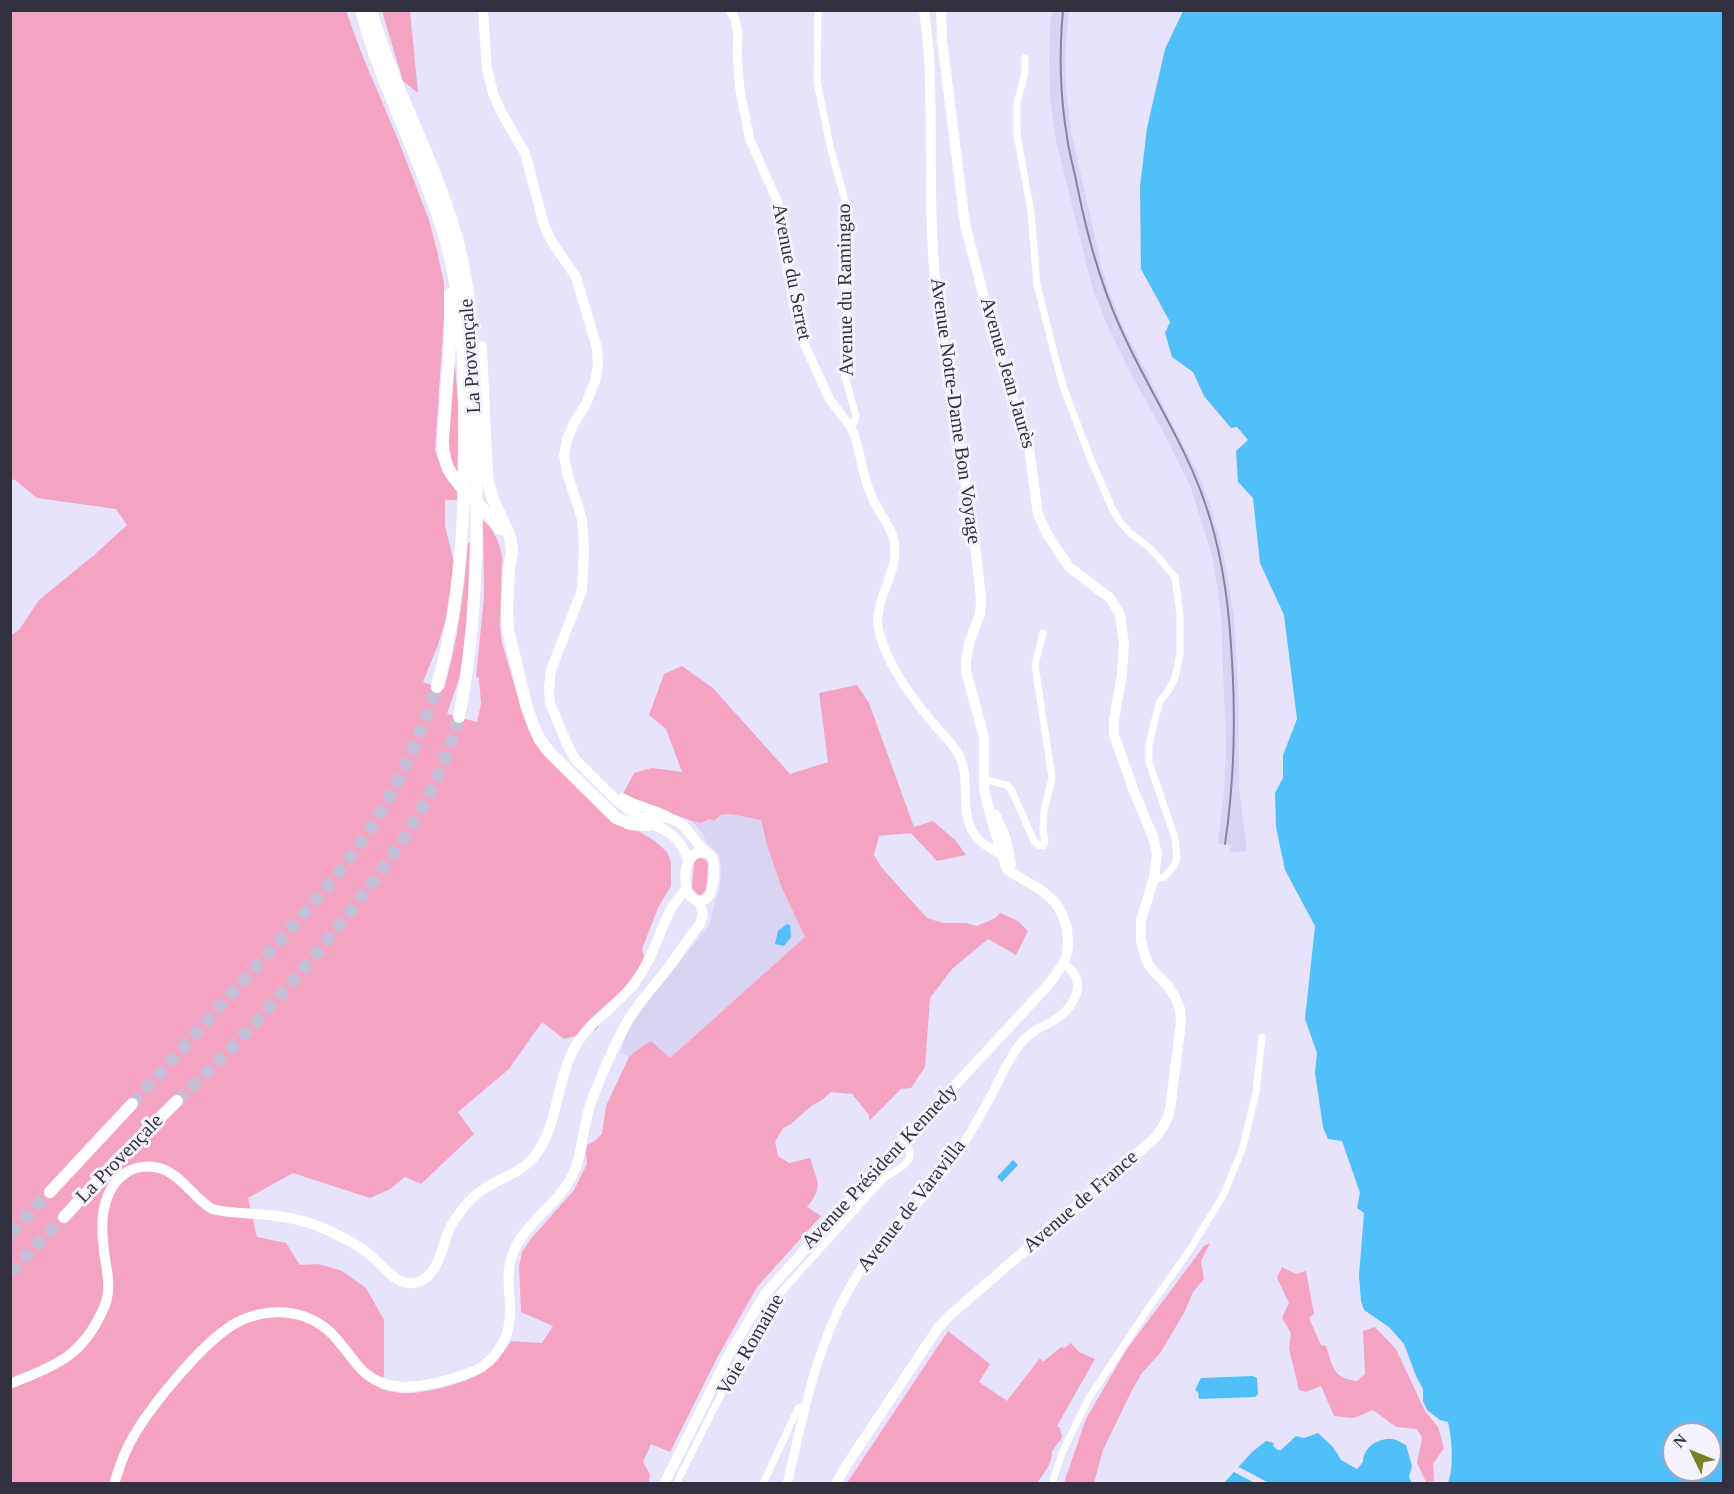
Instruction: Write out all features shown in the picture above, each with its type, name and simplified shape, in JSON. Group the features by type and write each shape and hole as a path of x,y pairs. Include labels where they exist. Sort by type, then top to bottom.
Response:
{"highway":[{"name":"La Provençale","path":"361,10 378,65 425,179 444,234 459,313 470,449"},
{"name":"La Provençale","path":"371,10 385,52 449,213 461,254 471,322 471,644 459,717"},
{"path":"444,234 450,317 444,455 453,478 488,513 500,529 509,568"},
{"path":"461,254 475,298 479,327 487,477 492,497 509,534 512,552 509,568 508,630 530,718 540,740 550,753 616,818 626,823 653,824"},
{"name":"La Provençale","path":"437,687 446,654 470,520"},
{"path":"607,809 625,816 640,818"},
{"name":"La Provençale","path":"64,1217 116,1161 177,1101"},
{"name":"La Provençale","path":"50,1192 132,1104"}],"main road":[{"path":"114,1484 126,1450 135,1433 157,1403 214,1340 235,1324 255,1315 275,1312 300,1315 316,1321 333,1334 367,1374 384,1384 414,1387 430,1385 467,1374 484,1366 503,1343 510,1328 509,1270 515,1249 528,1230 570,1181 578,1158 586,1114 626,1025 702,919 703,914 696,900 687,893 686,889 688,860 684,847 678,839 662,827 640,818 616,801 583,768 570,752 552,710 549,680 554,661 582,591 584,547 582,519 567,476 564,455 574,423 586,404 595,381 598,364 597,348 576,277 552,242 544,225 525,153 500,110 493,93 487,69 483,10"},
{"name":"Avenue Notre-Dame Bon Voyage","path":"924,10 930,63 930,195 934,264 968,490 981,600 980,614 969,642 966,672 984,738 983,779 989,806 1003,847 1017,875"},
{"name":"Avenue Jean Jaurès","path":"941,10 942,40 965,224 1008,388 1027,433 1038,514 1050,540 1069,567 1111,599 1120,615 1124,645 1114,735 1153,837 1157,854 1154,878"},
{"path":"606,789 639,807 660,813 685,828 712,858 713,890 710,895 705,899 681,904 667,921"},
{"path":"640,818 671,819"},
{"path":"688,860 696,853 705,852"},
{"name":"Avenue Président Kennedy","path":"664,1484 729,1354 765,1294 1050,983 1063,964 1068,944 1063,916 1055,902 1017,875"},
{"name":"Avenue de France","path":"836,1484 938,1328 949,1316 1154,1140 1167,1121 1181,1023 1180,1010 1175,997 1150,967 1144,956 1141,940 1141,920 1154,878"},
{"path":"10,1383 42,1372 61,1362 78,1349 93,1328 105,1305 109,1289 103,1240 106,1202 118,1178 130,1170 142,1167 161,1168 167,1171 212,1209 280,1216 311,1222 365,1251 398,1280 413,1284 423,1281 436,1266 448,1231 467,1203 482,1190 529,1163 542,1145 576,1044 634,984 647,964 671,909 686,889"},
{"path":"689,940 706,921 709,914 710,895"}],"street":[{"name":"Avenue du Serret","path":"730,10 735,19 738,34 740,90 750,140 783,214 786,260 801,337 830,400 850,426 871,496 894,540 893,569 880,600 879,630 894,671 931,722 960,756 964,770 967,820 973,833 986,845 1003,847"},
{"name":"Avenue du Ramingao","path":"818,10 817,82 831,150 848,211 842,267 849,334 844,373 856,416 850,426"},
{"path":"1025,58 1025,72 1017,103 1017,134 1031,212 1036,285 1064,386 1089,455 1120,522 1131,534 1150,548 1175,576 1180,615 1180,654 1175,678 1160,702 1155,719 1149,745 1149,762 1175,838 1177,858 1167,874 1162,878 1154,878"},
{"path":"983,779 1007,785 1011,789 1034,841 1043,846 1045,842 1044,811 1052,778 1035,665 1043,633"},
{"name":"Avenue de Varavilla","path":"787,1484 805,1408 828,1332 848,1290 861,1269 896,1224 930,1189 945,1169 981,1114 1004,1070 1024,1039 1069,1009 1075,996 1076,976 1063,964"},
{"path":"1052,1484 1062,1453 1089,1398 1190,1251 1223,1196 1242,1150 1257,1093 1262,1037"},
{"name":"Voie Romaine","path":"676,1484 734,1369 776,1298 884,1178 904,1167 909,1157 903,1142"},
{"path":"763,1484 798,1408 805,1408"}],"shaded area":[{"path":"11,11 346,11 429,220 444,283 444,317 435,450 442,471 457,490 457,500 445,500 445,526 454,562 448,612 423,682 444,689 457,635 468,543 470,543 467,622 460,676 447,714 477,722 481,704 479,678 476,677 484,597 483,520 493,532 501,552 500,628 502,643 523,715 625,829 638,831 655,841 667,852 671,862 671,886 658,908 642,949 644,957 640,966 596,1030 564,1039 542,1022 509,1069 458,1112 474,1134 421,1184 405,1177 390,1189 370,1198 293,1173 248,1198 257,1237 286,1243 300,1265 319,1264 342,1271 366,1288 384,1320 384,1375 380,1389 408,1393 454,1384 487,1369 499,1358 511,1341 542,1343 553,1326 521,1312 519,1266 522,1252 574,1190 587,1164 587,1145 602,1134 606,1106 629,1057 651,1041 670,1058 805,937 781,886 761,820 730,814 720,815 714,821 710,819 701,823 631,799 623,794 634,773 652,768 682,772 666,729 649,715 664,674 682,666 713,688 790,774 828,762 819,693 857,685 869,703 914,827 933,821 956,841 966,855 937,861 911,833 879,836 874,855 882,868 927,918 943,923 966,923 977,926 995,918 1000,913 1018,921 1028,931 1016,955 988,939 952,969 930,998 925,1067 911,1088 901,1089 869,1121 869,1115 852,1094 831,1092 783,1128 775,1142 778,1156 789,1163 810,1158 818,1184 816,1194 807,1207 821,1216 757,1287 718,1356 670,1452 651,1444 643,1462 650,1474 649,1483 11,1483 11,635 19,630 39,600 127,525 116,509 37,498 11,479"},
{"path":"382,11 410,11 418,93 403,81"},
{"path":"1052,11 1069,11 1065,57 1071,131 1100,260 1110,294 1121,322 1197,471 1208,498 1222,546 1234,616 1239,704 1239,787 1247,851 1230,853 1231,845 1218,843 1224,793 1226,747 1221,615 1213,559 1191,488 1133,378 1108,327 1092,287 1056,140 1050,97 1049,60"},
{"path":"454,354 459,413 457,479 452,467 448,435"},
{"path":"730,814 761,820 781,886 806,937 670,1058 636,1051 629,1057 620,1052 630,1027 709,925 720,889 719,855 707,843 692,821 701,823 720,815"},
{"path":"700,858 706,860 708,864 706,890 701,895 692,888 694,863"},
{"path":"1210,1243 1201,1261 1204,1279 1193,1292 1185,1311 1161,1352 1142,1373 1132,1390 1103,1450 1094,1483 1064,1483 1086,1419 1127,1349 1204,1246"},
{"path":"1282,1267 1296,1274 1306,1271 1314,1314 1309,1318 1321,1345 1326,1346 1332,1366 1338,1374 1357,1381 1365,1374 1363,1331 1375,1327 1396,1349 1425,1411 1438,1427 1444,1448 1433,1464 1434,1481 1426,1482 1417,1463 1422,1438 1417,1429 1396,1427 1373,1410 1354,1418 1334,1416 1321,1386 1306,1392 1299,1390 1289,1349 1291,1333 1282,1318 1289,1303 1277,1278"},
{"path":"948,1331 990,1364 979,1382 1007,1401 1040,1358 1043,1362 1061,1347 1064,1348 1071,1343 1079,1352 1095,1359 1057,1426 1060,1428 1062,1438 1052,1451 1051,1460 1045,1472 1037,1483 847,1483"}],"water":[{"path":"1183,11 1723,11 1723,1483 1448,1483 1452,1453 1448,1422 1440,1420 1427,1410 1423,1401 1423,1389 1404,1344 1389,1327 1364,1310 1359,1275 1364,1213 1357,1208 1360,1193 1342,1141 1328,1139 1323,1127 1315,1073 1317,1053 1305,1019 1315,926 1285,870 1276,827 1275,793 1283,778 1283,755 1297,719 1284,615 1260,563 1253,498 1238,482 1236,451 1248,440 1237,427 1231,428 1204,396 1193,372 1172,357 1165,333 1170,322 1141,269 1140,187 1147,128 1165,49"},
{"path":"787,924 790,925 791,937 784,946 775,944 778,931"},
{"path":"1013,1160 1018,1165 1002,1182 997,1177"},
{"path":"1253,1376 1257,1378 1258,1394 1255,1397 1199,1399 1198,1392 1195,1390 1201,1378"},
{"path":"1318,1433 1333,1447 1341,1460 1357,1469 1363,1462 1365,1452 1376,1442 1386,1439 1397,1440 1406,1445 1412,1466 1409,1477 1412,1483 1223,1484 1252,1452 1266,1441 1274,1443 1273,1446 1281,1450 1296,1436 1304,1438"}],"pier":[{"path":"1235,1465 1269,1483 1255,1483 1230,1470"}],"tunnel":[{"path":"132,1104 307,910 350,858 376,820 403,772 437,687"},
{"path":"177,1101 244,1035 286,989 382,870 427,799 450,746 459,717"},
{"path":"10,1234 50,1192"},
{"path":"10,1273 64,1217"}],"railway":[{"path":"1063,10 1061,42 1063,105 1070,155 1091,247 1119,325 1197,482 1211,520 1223,573 1234,695 1233,769 1225,844"}]}
